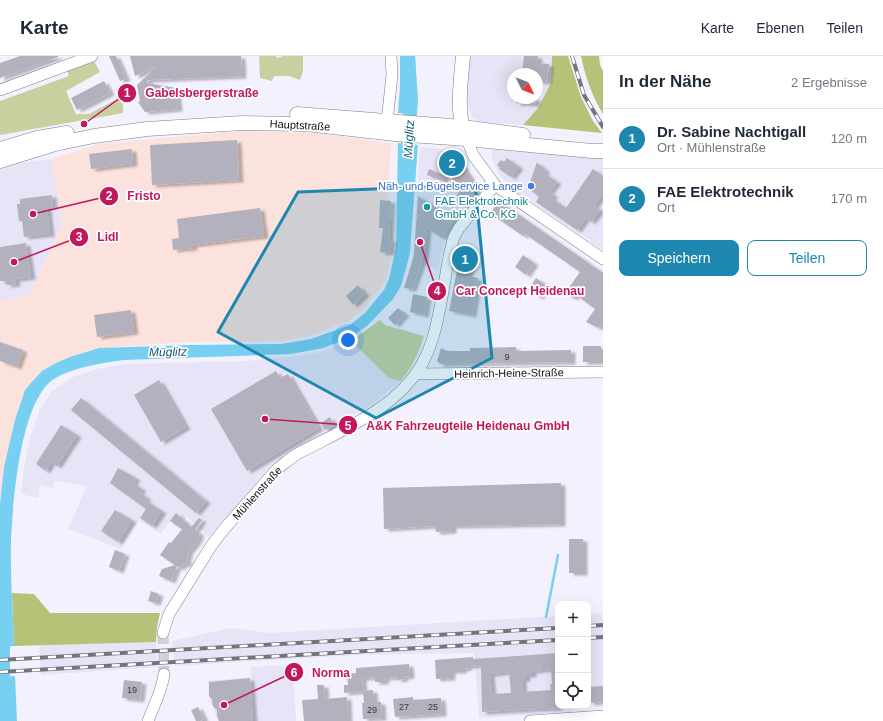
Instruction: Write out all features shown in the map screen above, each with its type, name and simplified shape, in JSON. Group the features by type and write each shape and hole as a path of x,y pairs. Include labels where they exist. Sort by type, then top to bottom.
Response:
{"main road":[{"path":"463,56 459,97 465,133"},
{"name":"Hauptstraße","path":"0,150 37,138 132,123 198,117 306,114 422,130 603,144"},
{"name":"Hauptstraße","path":"0,162 55,144 94,136 147,129 242,123 393,126"},
{"name":"Hauptstraße","path":"465,133 592,151 603,151"}],"street":[{"path":"0,90 92,56"},
{"path":"391,56 393,126"},
{"path":"465,133 474,155 495,185 603,259"},
{"name":"Mühlenstraße","path":"163,633 169,614 211,546 276,470 297,454 375,412 400,392 424,362 440,312 454,237 459,228 495,185"},
{"name":"Heinrich-Heine-Straße","path":"415,374 603,372"},
{"path":"148,721 160,692 164,674"},
{"path":"530,721 582,719 603,716"}],"highlighted area":[{"path":"475,185 492,358 376,418 218,332 298,192"}],"shaded area":[{"path":"467,56 552,56 551,83 543,98 543,68 507,68 507,104 540,104 523,125 481,122 473,118 468,106 466,80"},
{"path":"239,131 305,132 391,143 388,193 393,247 386,280 362,311 346,322 309,336 281,341 190,342 99,348 70,357 42,371 25,390 15,420 4,467 0,504 0,301 29,295 62,225 52,159 99,144"},
{"path":"420,147 456,152 480,187 477,196 449,231 444,241 438,268 412,263"},
{"path":"493,147 603,155 603,250 529,200 516,194 498,173 491,153"},
{"path":"52,159 62,225 29,295 0,301 0,169 19,163"},
{"path":"351,341 389,377 401,381 374,403 351,418 272,464 209,537 187,517 179,527 170,521 161,534 139,520 121,549 68,529 87,486 55,481 53,488 40,485 38,498 21,494 24,467 31,434 40,409 52,391 73,377 97,369 125,364 246,361 307,355 324,351"},
{"path":"603,613 603,702 591,704 591,637 591,614"},
{"path":"555,616 555,709 573,709 573,712 479,718 474,653 356,655 175,666 172,641 231,628 269,633"},
{"path":"156,642 157,667 41,675 39,645"},
{"path":"293,665 296,721 218,721 209,698 208,681 251,677 251,667"}],"green space":[{"path":"259,56 276,56 277,58 283,56 303,56 303,71 300,80 289,76 274,76 272,81 260,78"},
{"path":"552,56 568,56 581,97 593,121 602,133 523,125 540,104 543,104 543,98 551,83"},
{"path":"581,56 599,56 600,65 603,71 603,114 589,86"},
{"path":"93,59 100,72 66,91 76,114 89,114 119,98 123,106 123,113 0,135 0,101 69,76 67,70"},
{"path":"380,320 385,325 424,336 415,360 401,381 389,378 351,341"},
{"path":"12,593 34,594 50,613 160,613 156,642 14,646"}],"water":[{"path":"400,56 415,56 417,114 398,113"},
{"path":"398,143 418,145 410,252 401,286 393,299 367,326 347,339 323,348 291,354 124,360 97,364 70,371 54,379 42,391 33,408 26,430 20,454 14,502 11,540 11,580 14,646 0,647 0,504 4,467 15,420 25,390 42,371 56,363 99,348 281,344 311,339 350,325 365,313 384,290 389,279 396,248"},
{"path":"15,676 17,721 0,721 0,677"}],"building":[{"path":"20,56 58,57 0,78 0,63"},
{"path":"109,56 116,56 126,79 120,81"},
{"path":"130,56 241,56 242,76 148,80 147,83 176,88 178,109 145,112 138,102 140,101 137,85 157,66 135,76"},
{"path":"524,56 538,56 537,63 549,64 547,82 543,82 543,68 523,68"},
{"path":"104,81 110,93 77,110 71,98"},
{"path":"237,140 239,180 152,185 150,145"},
{"path":"132,149 133,164 91,169 89,154"},
{"path":"455,152 466,172 477,187 477,191 465,205 461,205 458,202 457,195 461,189 448,173 440,159"},
{"path":"507,158 519,167 511,177 499,169 500,168 497,165 501,160 504,162"},
{"path":"537,162 546,171 544,173 557,182 549,192 554,195 551,198 566,208 593,169 603,176 603,194 594,206 600,210 591,222 586,218 577,230 536,202 539,197 528,188"},
{"path":"429,169 445,176 443,181 427,175"},
{"path":"52,195 53,206 47,207 50,234 24,237 22,221 19,221 17,204 20,204 20,199"},
{"path":"418,196 454,219 442,238 427,228 424,258 412,289 404,288 414,255"},
{"path":"380,200 391,201 389,239 392,239 390,253 380,252 383,228 379,228"},
{"path":"499,201 603,273 603,322 599,328 586,322 595,309 576,295 573,298 565,293 580,272 525,234 523,236 490,213"},
{"path":"260,208 264,236 192,245 193,248 173,250 172,239 179,238 177,219"},
{"path":"26,243 31,277 15,279 16,284 7,285 6,281 0,281 0,247"},
{"path":"461,250 474,254 468,276 478,278 472,315 449,311"},
{"path":"523,255 534,263 526,275 515,267"},
{"path":"536,278 547,286 539,297 528,290"},
{"path":"358,285 365,294 353,305 346,296"},
{"path":"413,294 427,297 424,315 410,312"},
{"path":"398,308 405,314 395,325 388,318"},
{"path":"131,310 134,332 97,337 94,315"},
{"path":"0,342 23,350 17,367 0,361"},
{"path":"583,346 601,346 601,362 583,362"},
{"path":"516,347 516,351 571,350 571,362 440,364 437,361 441,348 447,351 470,351 470,348"},
{"path":"276,371 280,378 288,374 319,428 247,471 211,409"},
{"path":"159,380 186,427 161,442 134,395"},
{"path":"81,398 206,501 196,513 71,410"},
{"path":"330,417 334,425 325,430 321,423"},
{"path":"61,425 77,435 57,466 51,462 46,471 36,464"},
{"path":"118,468 136,478 133,483 142,489 139,492 147,498 145,500 162,511 152,526 140,518 146,509 110,483"},
{"path":"561,483 561,524 452,526 452,531 436,532 435,526 384,529 383,488"},
{"path":"115,510 132,520 118,542 101,531"},
{"path":"176,513 191,527 199,518 202,520 195,530 200,534 198,537 199,538 187,554 189,555 186,559 188,561 180,568 177,566 171,581 159,576 162,569 175,565 160,555 169,542 171,543 182,529 170,521"},
{"path":"569,539 583,539 583,573 569,573"},
{"path":"115,550 125,554 119,571 109,567"},
{"path":"151,591 159,594 156,603 148,601"},
{"path":"555,653 555,708 482,712 481,665 468,666 468,668 462,669 462,671 451,671 451,678 436,679 435,660 473,657 473,659","holes":["551,669 552,684 550,684 551,690 523,692 522,679 526,679 526,675 532,675 532,671","509,672 511,693 492,694 490,674"]},
{"path":"409,664 410,676 403,677 404,679 397,680 397,677 384,678 385,682 375,682 375,677 362,678 363,691 344,693 344,685 348,685 347,674 356,673 356,668"},
{"path":"250,678 253,721 219,721 217,710 213,706 212,699 209,696 209,682"},
{"path":"124,680 142,682 140,700 122,698"},
{"path":"317,685 324,685 325,699 347,697 348,721 304,721 302,700 318,699"},
{"path":"603,686 603,702 591,703 591,687"},
{"path":"373,690 374,702 381,702 382,718 363,719 363,691"},
{"path":"413,697 413,700 441,698 442,714 395,717 393,699"},
{"path":"198,707 204,719 196,721 191,710"}],"waterway":[{"name":"Müglitz","path":"407,163 411,99 408,56"},
{"path":"546,617 558,555"},
{"name":"Müglitz","path":"3,628 3,674 7,721"}],"tunnel":[{"path":"163,633 164,674"}],"railway":[{"path":"572,56 584,95 603,127"},
{"path":"591,626 603,625"},
{"path":"0,660 555,628"},
{"path":"591,638 603,637"},
{"path":"0,672 555,640"}],"place":[{"name":"Gabelsbergerstraße","path":"84,124"},
{"name":"FAE Elektrotechnik","path":"452,163"},
{"name":"Näh- und Bügelservice Lange","path":"531,186"},
{"name":"FAE Elektrotechnik GmbH & Co. KG","path":"427,207"},
{"name":"Fristo","path":"33,214"},
{"name":"Car Concept Heidenau","path":"420,242"},
{"name":"Dr. Sabine Nachtigall","path":"465,259"},
{"name":"Lidl","path":"14,262"},
{"name":"A&K Fahrzeugteile Heidenau GmbH","path":"265,419"},
{"name":"Norma","path":"224,705"}]}
